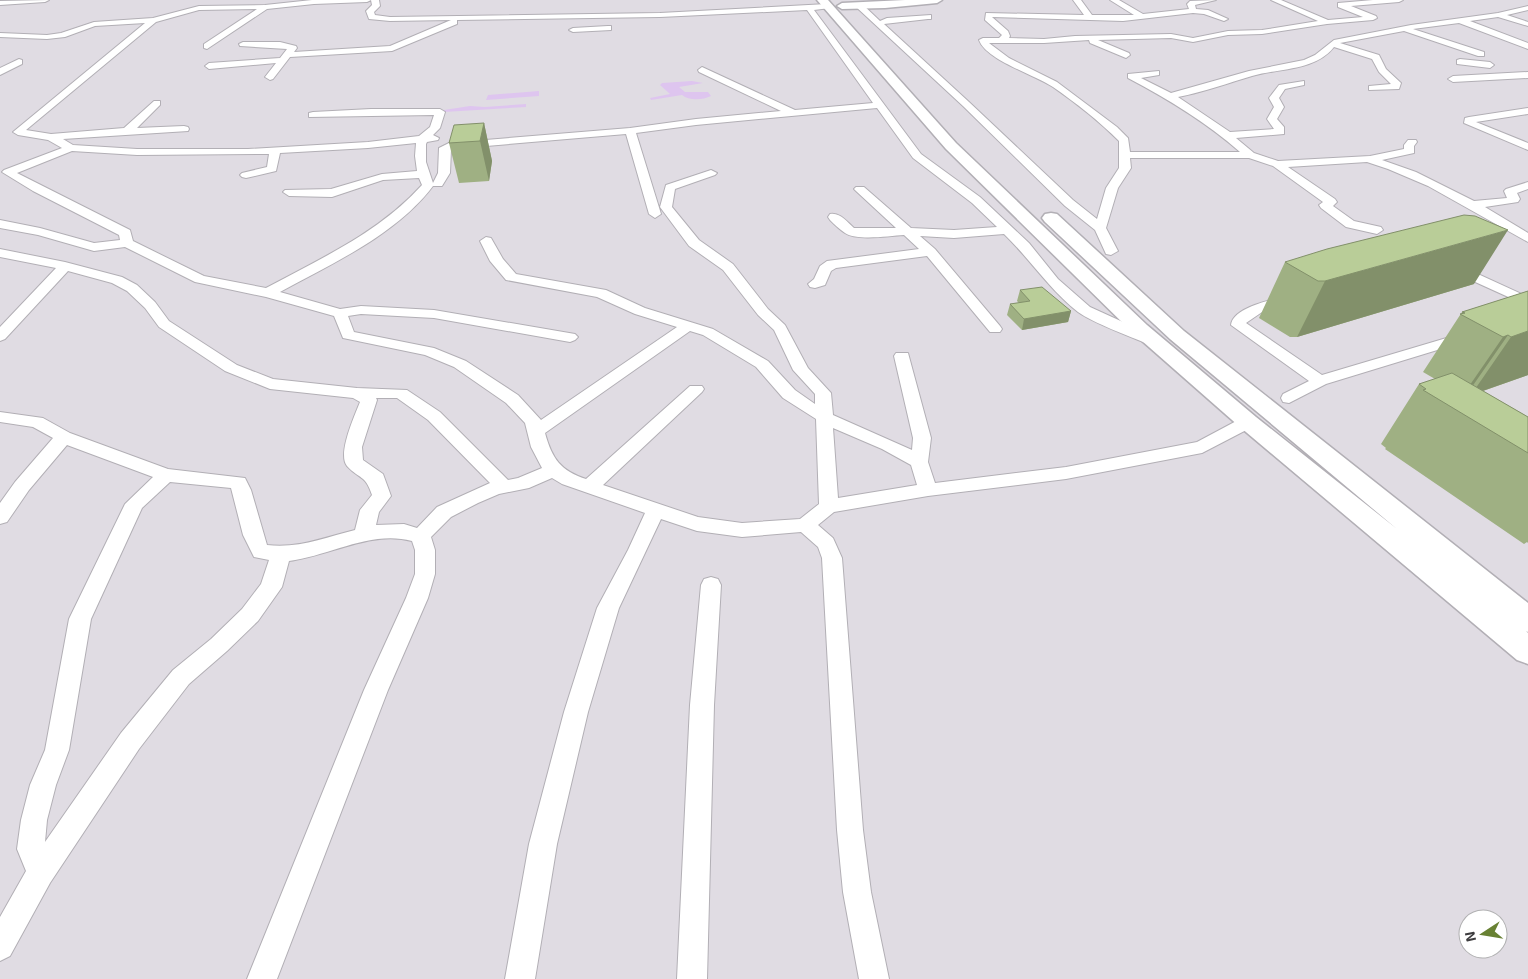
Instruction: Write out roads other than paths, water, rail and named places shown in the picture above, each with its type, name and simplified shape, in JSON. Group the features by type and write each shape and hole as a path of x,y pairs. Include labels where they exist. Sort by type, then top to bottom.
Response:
{"main road":[{"path":"830,6 937,0"},
{"path":"830,6 911,77"},
{"path":"830,6 951,146 1157,343 1248,422 1528,651"},
{"path":"1037,204 1178,335 1528,620"}],"street":[{"path":"0,3 45,0"},
{"path":"0,35 47,37 62,35 94,24 153,20 198,8 238,3 265,7 367,0"},
{"path":"375,0 376,6 370,11 374,18 460,19 660,15 830,6 966,104 1069,203 1100,228 1111,250"},
{"path":"1077,0 1090,18"},
{"path":"1114,0 1140,16"},
{"path":"1193,11 1191,4 1212,0"},
{"path":"1276,0 1327,22"},
{"path":"1340,5 1399,0"},
{"path":"783,1 792,8"},
{"path":"883,22 887,20 928,17 910,2"},
{"path":"1332,2 1373,18"},
{"path":"242,22 277,12 295,4"},
{"path":"721,21 830,6"},
{"path":"830,6 881,105 917,156 976,200 1024,246 1053,282 1085,310 1157,343"},
{"path":"207,46 265,7"},
{"path":"1170,96 1206,88 1249,74 1301,63 1328,51 1334,42 1402,24 1420,26 1498,15 1528,8"},
{"path":"1002,39 1006,36 1005,33 988,18 989,15 1122,19 1180,14 1193,11 1205,12 1224,20"},
{"path":"1100,228 1112,188 1125,168 1124,140 1106,123 1054,84 1006,60 984,43 983,40 1027,41 1171,36 1193,40 1228,34 1262,32 1381,16 1363,14"},
{"path":"1498,15 1528,24"},
{"path":"209,66 392,48 460,19"},
{"path":"153,20 18,132 51,137 184,129"},
{"path":"1458,20 1528,46"},
{"path":"1402,24 1481,54"},
{"path":"573,30 621,27"},
{"path":"0,41 14,37"},
{"path":"1085,38 1126,56"},
{"path":"1136,38 1158,47"},
{"path":"243,44 280,45 293,48 270,77"},
{"path":"1332,45 1376,57 1382,70 1396,84 1396,87 1372,88"},
{"path":"0,72 19,62"},
{"path":"1460,62 1528,73"},
{"path":"702,70 795,113"},
{"path":"1156,73 1131,76 1170,96 1227,135 1250,155"},
{"path":"1453,79 1528,73"},
{"path":"1227,135 1280,132 1279,127 1272,119 1279,107 1274,98 1282,87 1301,84"},
{"path":"127,131 157,103"},
{"path":"438,184 444,173 444,148 449,146 630,132 696,122 881,105"},
{"path":"268,293 345,249 406,208 419,198 428,185 423,174 419,146 422,139 435,128 440,112 371,112 312,115"},
{"path":"1528,112 1469,120 1469,123 1477,128 1528,147"},
{"path":"127,243 125,233 92,215 35,190 8,172 71,148 192,153 275,150 368,145 499,132"},
{"path":"630,132 655,214"},
{"path":"51,137 71,148"},
{"path":"1277,164 1370,159 1410,152 1409,145 1412,142"},
{"path":"246,175 272,169 275,150"},
{"path":"1126,155 1250,155 1277,164 1331,202 1325,205 1350,224 1377,230"},
{"path":"1370,159 1443,189 1528,238"},
{"path":"711,173 670,187 666,207 694,243 728,267 763,312 780,328 801,370 823,393 826,418 829,506"},
{"path":"289,192 332,193 382,177 423,174"},
{"path":"1471,205 1509,201 1514,199 1510,191 1528,185"},
{"path":"860,189 887,211 905,231 930,252 995,329"},
{"path":"834,217 856,233 905,231 954,234 1008,230"},
{"path":"0,224 40,232 94,247 127,243 200,279 268,293 340,313 360,310 434,314 570,337"},
{"path":"486,242 497,261 511,277 601,293 640,311 708,332 724,340 762,364 789,394 826,418 888,445 919,462"},
{"path":"815,284 820,282 825,269 832,264 930,252"},
{"path":"0,265 6,255 65,266 117,280 132,288 150,305 164,324 231,368 270,384 357,393 401,393 434,416 504,487"},
{"path":"1440,263 1447,264 1528,302"},
{"path":"0,336 65,266"},
{"path":"1298,297 1260,307 1238,322 1238,325 1320,381"},
{"path":"340,313 348,335 429,350 460,364 512,399 533,421 535,432 554,470 569,480 697,524 742,530 805,525 829,506 928,490 1066,473 1202,447 1248,422"},
{"path":"535,432 688,326"},
{"path":"1289,398 1320,381 1482,331"},
{"path":"902,356 922,438 919,462 928,490"},
{"path":"590,486 696,389"},
{"path":"357,393 370,400 353,447 354,462 376,478 382,496 370,510 364,535"},
{"path":"0,417 38,422 64,437 166,475 238,482 244,494 246,515 254,541 261,552 281,554 364,535 398,531 410,531 422,536"},
{"path":"0,517 22,486 64,437"},
{"path":"422,536 444,512 471,498 504,487 522,484 554,470"},
{"path":"40,873 31,849 34,820 43,785 57,750 80,618 122,528 136,504 166,475"},
{"path":"520,979 543,844 576,712 608,608 638,550 656,509"},
{"path":"805,525 826,543 832,558 850,830 857,892 874,979"},
{"path":"262,979 376,690 417,598 425,574 422,536"},
{"path":"0,946 40,873 78,815 156,707 181,677 219,645 250,615 271,587 281,554"},
{"path":"692,979 702,705 711,585"}]}
